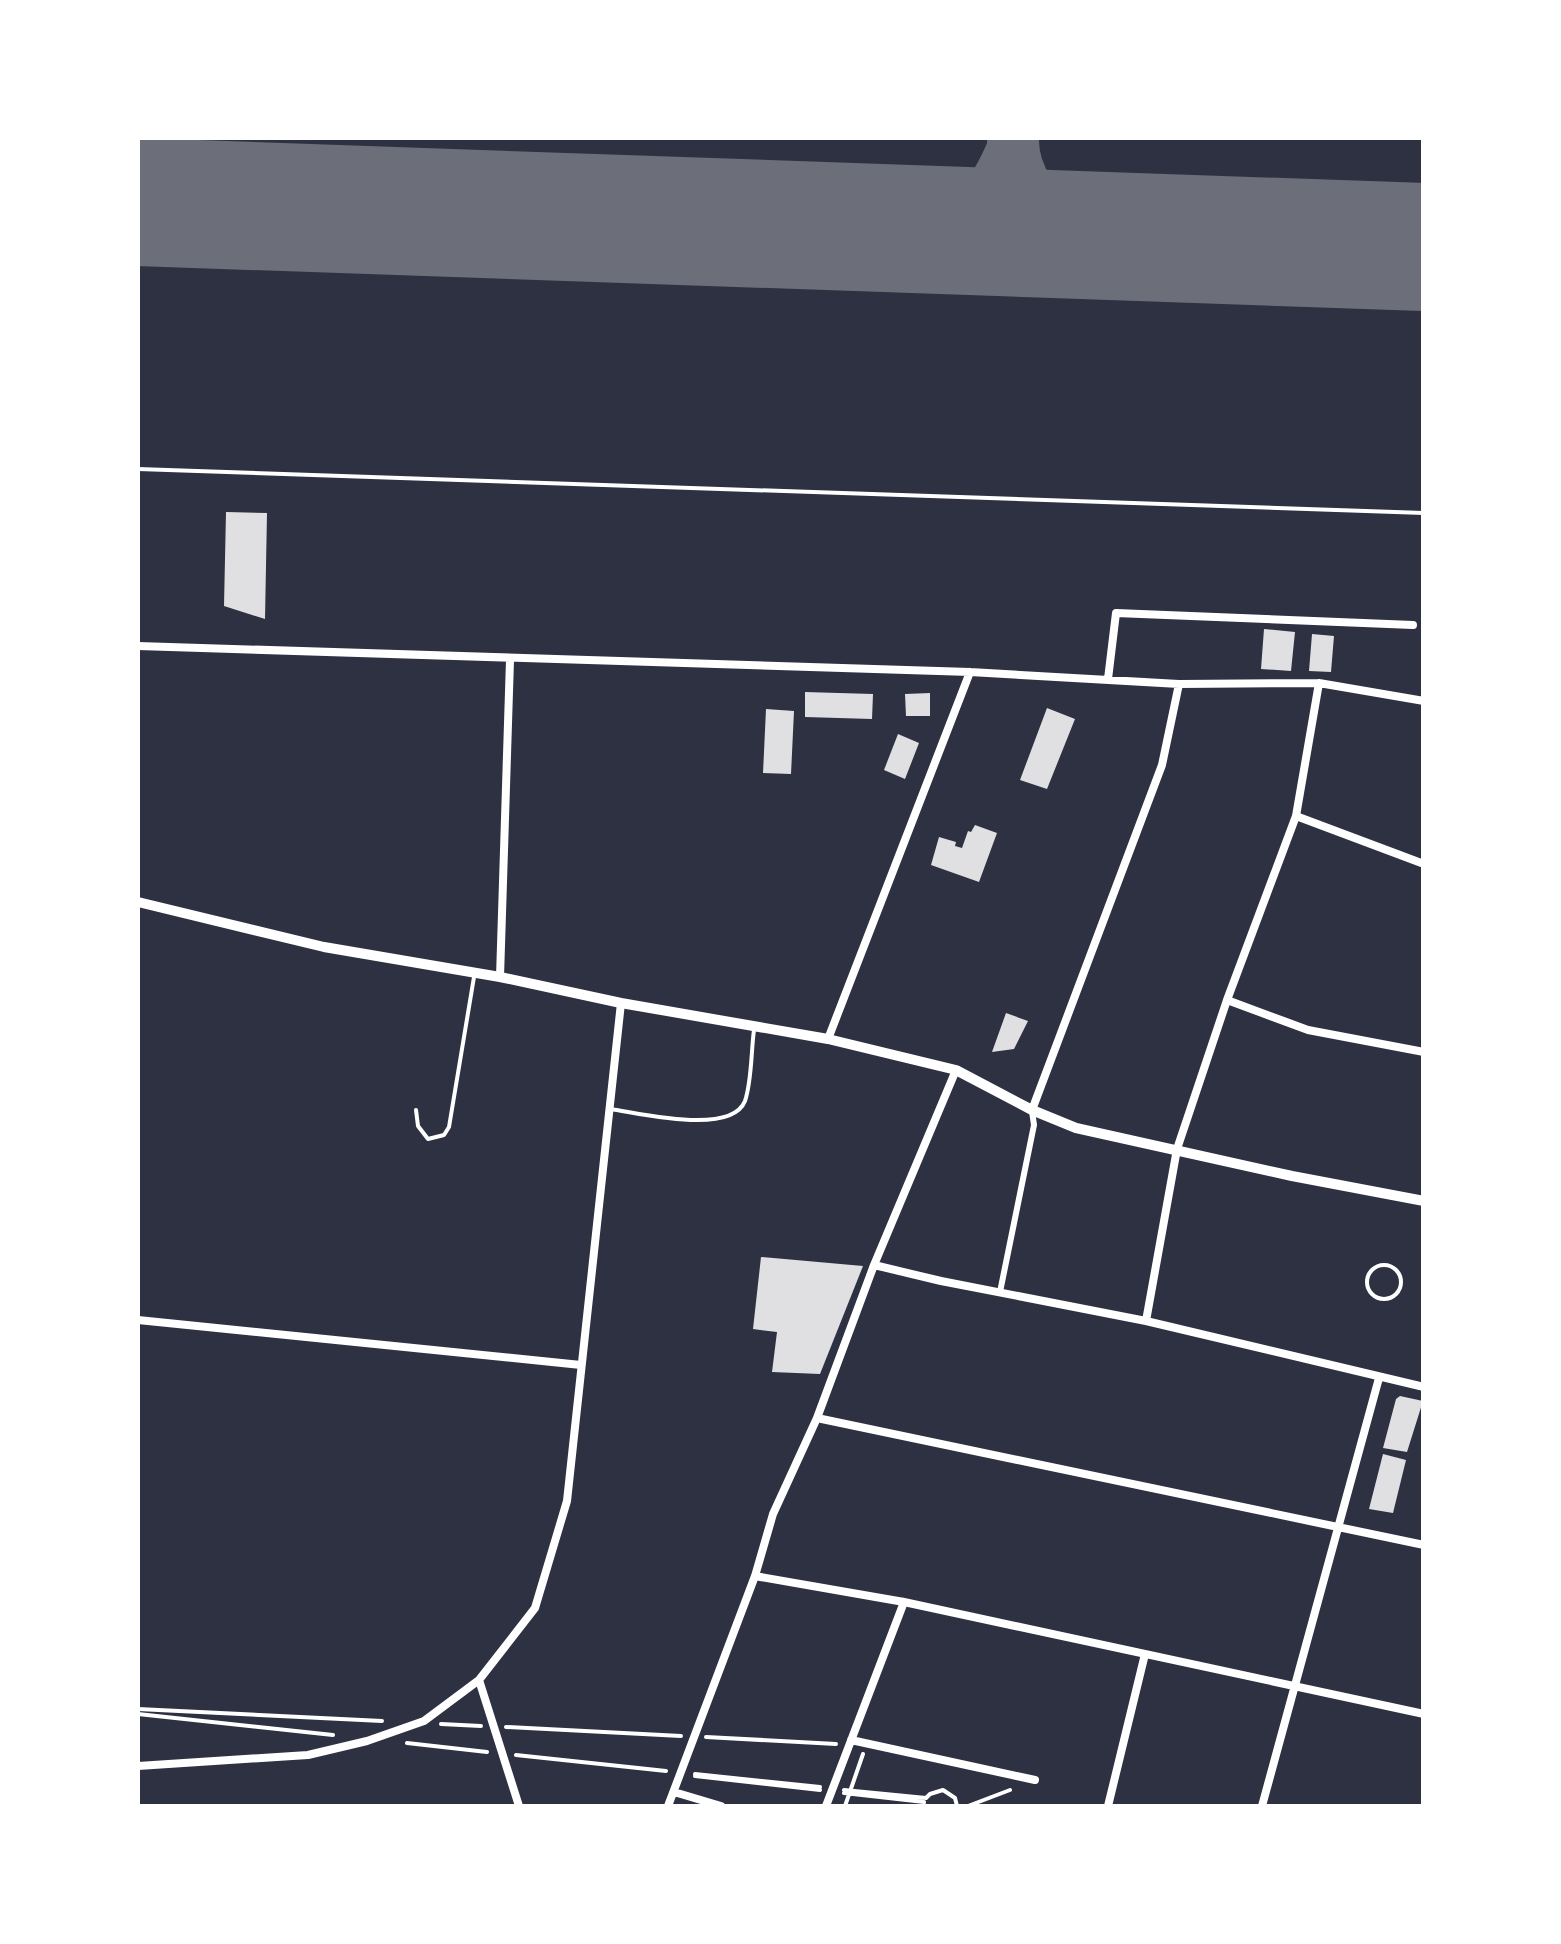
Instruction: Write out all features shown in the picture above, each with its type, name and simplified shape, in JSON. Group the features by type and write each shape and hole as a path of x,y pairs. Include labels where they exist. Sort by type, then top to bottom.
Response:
{"street":[{"path":"1108,680 1116,613 1414,625"},
{"path":"138,646 970,672 1179,684 1319,684 1424,700"},
{"path":"500,976 510,660"},
{"path":"828,1040 970,672"},
{"path":"1000,1292 1034,1125 1032,1110 1162,766 1179,684"},
{"path":"1146,1321 1177,1149 1227,1000 1296,816 1319,684"},
{"path":"1296,816 1424,864"},
{"path":"138,902 324,947 500,976 621,1003 828,1040 956,1070 1076,1128 1424,1201"},
{"path":"1227,1000 1308,1030 1424,1052"},
{"path":"138,1766 308,1755 367,1741 424,1721 479,1680 535,1608 567,1501 621,1003"},
{"path":"668,1806 755,1576 774,1514 956,1070"},
{"path":"874,1264 1146,1321 1424,1386"},
{"path":"138,1320 582,1365"},
{"path":"1262,1806 1379,1378"},
{"path":"816,1418 1424,1545"},
{"path":"755,1576 904,1602 1424,1714"},
{"path":"826,1806 904,1602"},
{"path":"1108,1806 1145,1654"},
{"path":"479,1680 520,1806"},
{"path":"851,1740 1036,1780"},
{"path":"674,1792 720,1806"}],"lane":[{"path":"416,1110 418,1126 428,1139 444,1135 452,1113 475,972"},
{"path":"610,1109 696,1120 719,1120 734,1115 744,1102 754,1027"}],"path":[{"path":"138,469 1424,512"},
{"path":"1384,1265 1394,1268 1400,1283 1394,1295 1381,1298 1369,1290 1367,1278 1373,1268 1384,1265"},
{"path":"138,1714 334,1736"},
{"path":"394,1742 492,1753"},
{"path":"846,1806 866,1745"},
{"path":"512,1755 669,1772"},
{"path":"826,1791 689,1774 926,1798 943,1790 958,1806"},
{"path":"968,1806 1036,1780"},
{"path":"846,1793 924,1802 922,1806"}],"building":[{"path":"226,512 267,513 265,619 224,606"},
{"path":"1264,629 1295,632 1291,671 1261,669"},
{"path":"1312,634 1334,636 1331,672 1309,671"},
{"path":"805,692 873,694 872,719 805,717"},
{"path":"930,693 930,716 906,716 905,694"},
{"path":"1047,708 1075,719 1047,789 1020,780"},
{"path":"766,709 794,711 791,774 763,773"},
{"path":"898,734 919,743 905,779 884,770"},
{"path":"975,825 997,833 979,882 931,865 939,837 962,848 968,831"},
{"path":"1006,1013 1028,1021 1014,1049 992,1052"},
{"path":"761,1257 863,1266 820,1374 772,1372 777,1332 753,1329"},
{"path":"1400,1396 1423,1401 1407,1452 1383,1448"},
{"path":"1383,1454 1406,1460 1393,1513 1369,1509"}],"taxiway":[{"path":"1013,138 1022,180 1048,215 1071,233"},
{"path":"924,228 980,203 996,183 1012,151"}],"runway":[{"path":"138,202 1424,247"}]}
